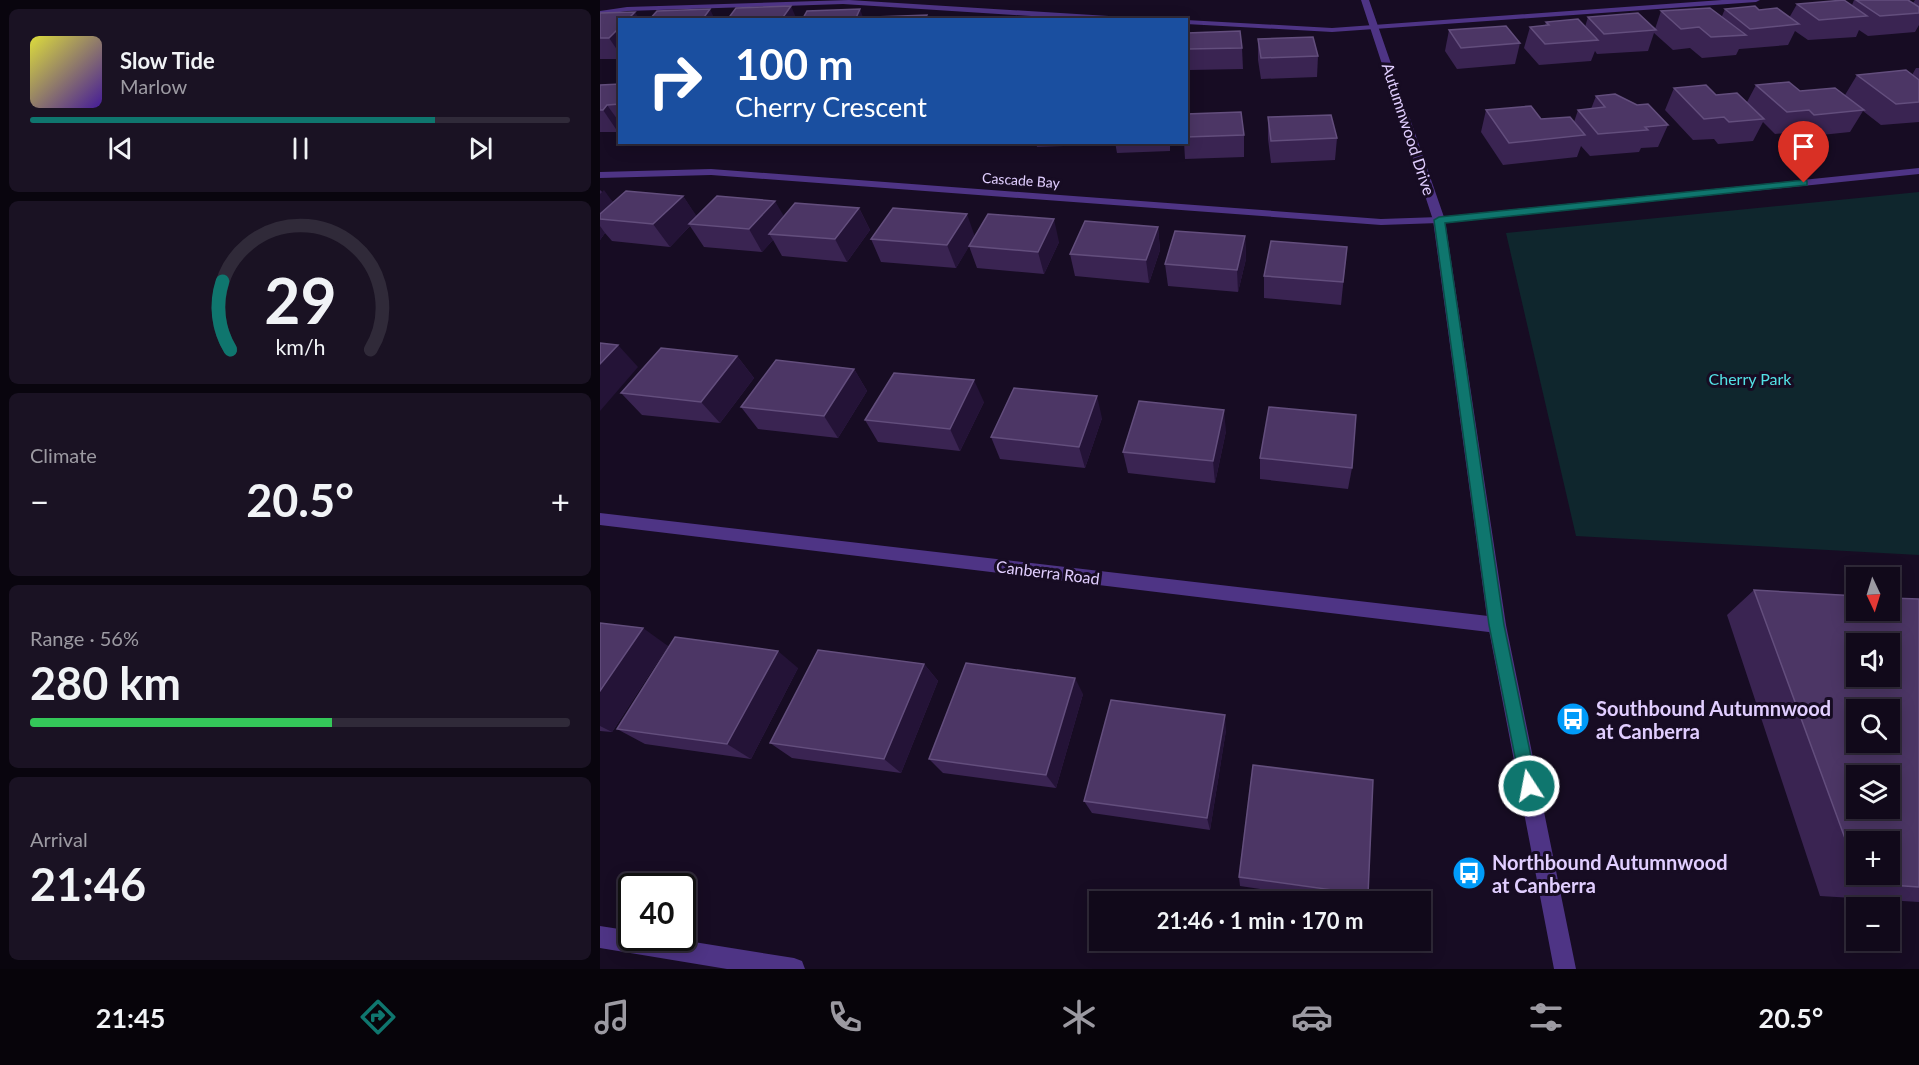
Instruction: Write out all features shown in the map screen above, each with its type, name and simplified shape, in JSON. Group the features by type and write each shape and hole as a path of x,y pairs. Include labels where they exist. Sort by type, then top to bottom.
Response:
{"street":[{"name":"Autumnwood Drive","path":"1365,0 1439,220 1497,625 1565,969"},
{"path":"1188,22 1332,30 1756,0"},
{"path":"600,13 627,9 843,2 1108,18"},
{"name":"Cascade Bay","path":"600,175 711,172 1381,222 1439,220 1919,171"},
{"name":"Canberra Road","path":"600,519 1497,625"},
{"path":"600,938 794,969"}],"green space":[{"name":"Cherry Park","path":"1919,192 1919,555 1576,536 1506,233"}],"building":[{"path":"1844,0 1867,16 1819,20 1797,4"},
{"path":"1856,0 1908,0 1919,7 1919,13 1880,16"},
{"path":"791,6 782,18 728,18 736,8"},
{"path":"1755,6 1759,10 1777,8 1799,24 1750,29 1725,9"},
{"path":"1710,8 1746,35 1711,37 1699,27 1681,29 1661,11"},
{"path":"710,9 703,18 651,18 657,11"},
{"path":"860,9 856,18 803,18 807,11"},
{"path":"635,12 629,18 618,18 618,29 609,38 600,38 600,13"},
{"path":"1638,13 1656,30 1604,34 1588,17"},
{"path":"927,15 926,18 874,17"},
{"path":"1578,19 1598,40 1545,44 1530,27 1549,25 1546,22"},
{"path":"1506,26 1520,43 1461,48 1449,30"},
{"path":"1240,31 1242,48 1188,49 1188,33"},
{"path":"1313,37 1318,56 1261,58 1258,39"},
{"path":"1906,70 1919,80 1919,102 1896,104 1857,75"},
{"path":"1789,82 1800,91 1835,88 1864,110 1814,115 1809,110 1787,112 1756,85"},
{"path":"618,84 618,104 607,105 600,110 600,85"},
{"path":"1706,85 1716,95 1737,93 1764,119 1729,122 1724,117 1704,119 1674,88"},
{"path":"1615,94 1637,105 1648,104 1668,125 1645,127 1648,130 1598,134 1578,110 1605,107 1596,96"},
{"path":"1531,106 1541,119 1570,117 1585,135 1509,143 1486,110"},
{"path":"1241,112 1244,135 1188,137 1188,114"},
{"path":"1331,115 1337,138 1271,141 1268,117"},
{"path":"626,191 683,196 653,224 600,219 600,214"},
{"path":"717,196 775,201 749,229 689,224"},
{"path":"795,203 859,208 835,239 769,234"},
{"path":"893,208 967,214 947,245 871,239"},
{"path":"988,214 1054,219 1038,252 969,246"},
{"path":"1085,221 1158,227 1146,260 1070,254"},
{"path":"1175,231 1245,236 1237,270 1165,264"},
{"path":"1271,241 1347,247 1343,282 1264,276"},
{"path":"600,343 618,345 600,364"},
{"path":"661,348 737,356 701,402 621,393"},
{"path":"776,360 854,369 824,416 741,407"},
{"path":"894,373 974,380 950,429 865,420"},
{"path":"1014,388 1097,396 1079,447 991,437"},
{"path":"1139,401 1224,410 1213,461 1123,452"},
{"path":"1269,407 1356,415 1352,468 1260,458"},
{"path":"1754,590 1846,595 1846,621 1900,621 1900,598 1919,599 1919,887 1890,885 1900,885 1900,831 1846,831 1846,841"},
{"path":"600,623 643,628 600,691"},
{"path":"675,637 778,651 727,744 617,729"},
{"path":"818,650 924,664 884,759 770,743"},
{"path":"966,663 1075,678 1046,775 929,759"},
{"path":"1111,700 1225,715 1207,818 1084,801"},
{"path":"1253,765 1373,780 1368,891 1339,891 1239,877"}],"place":[{"name":"Southbound Autumnwood at Canberra","path":"1573,719"},
{"name":"Northbound Autumnwood at Canberra","path":"1469,873"}],"route":[{"path":"1529,786 1497,625 1439,220 1804,183"}]}
